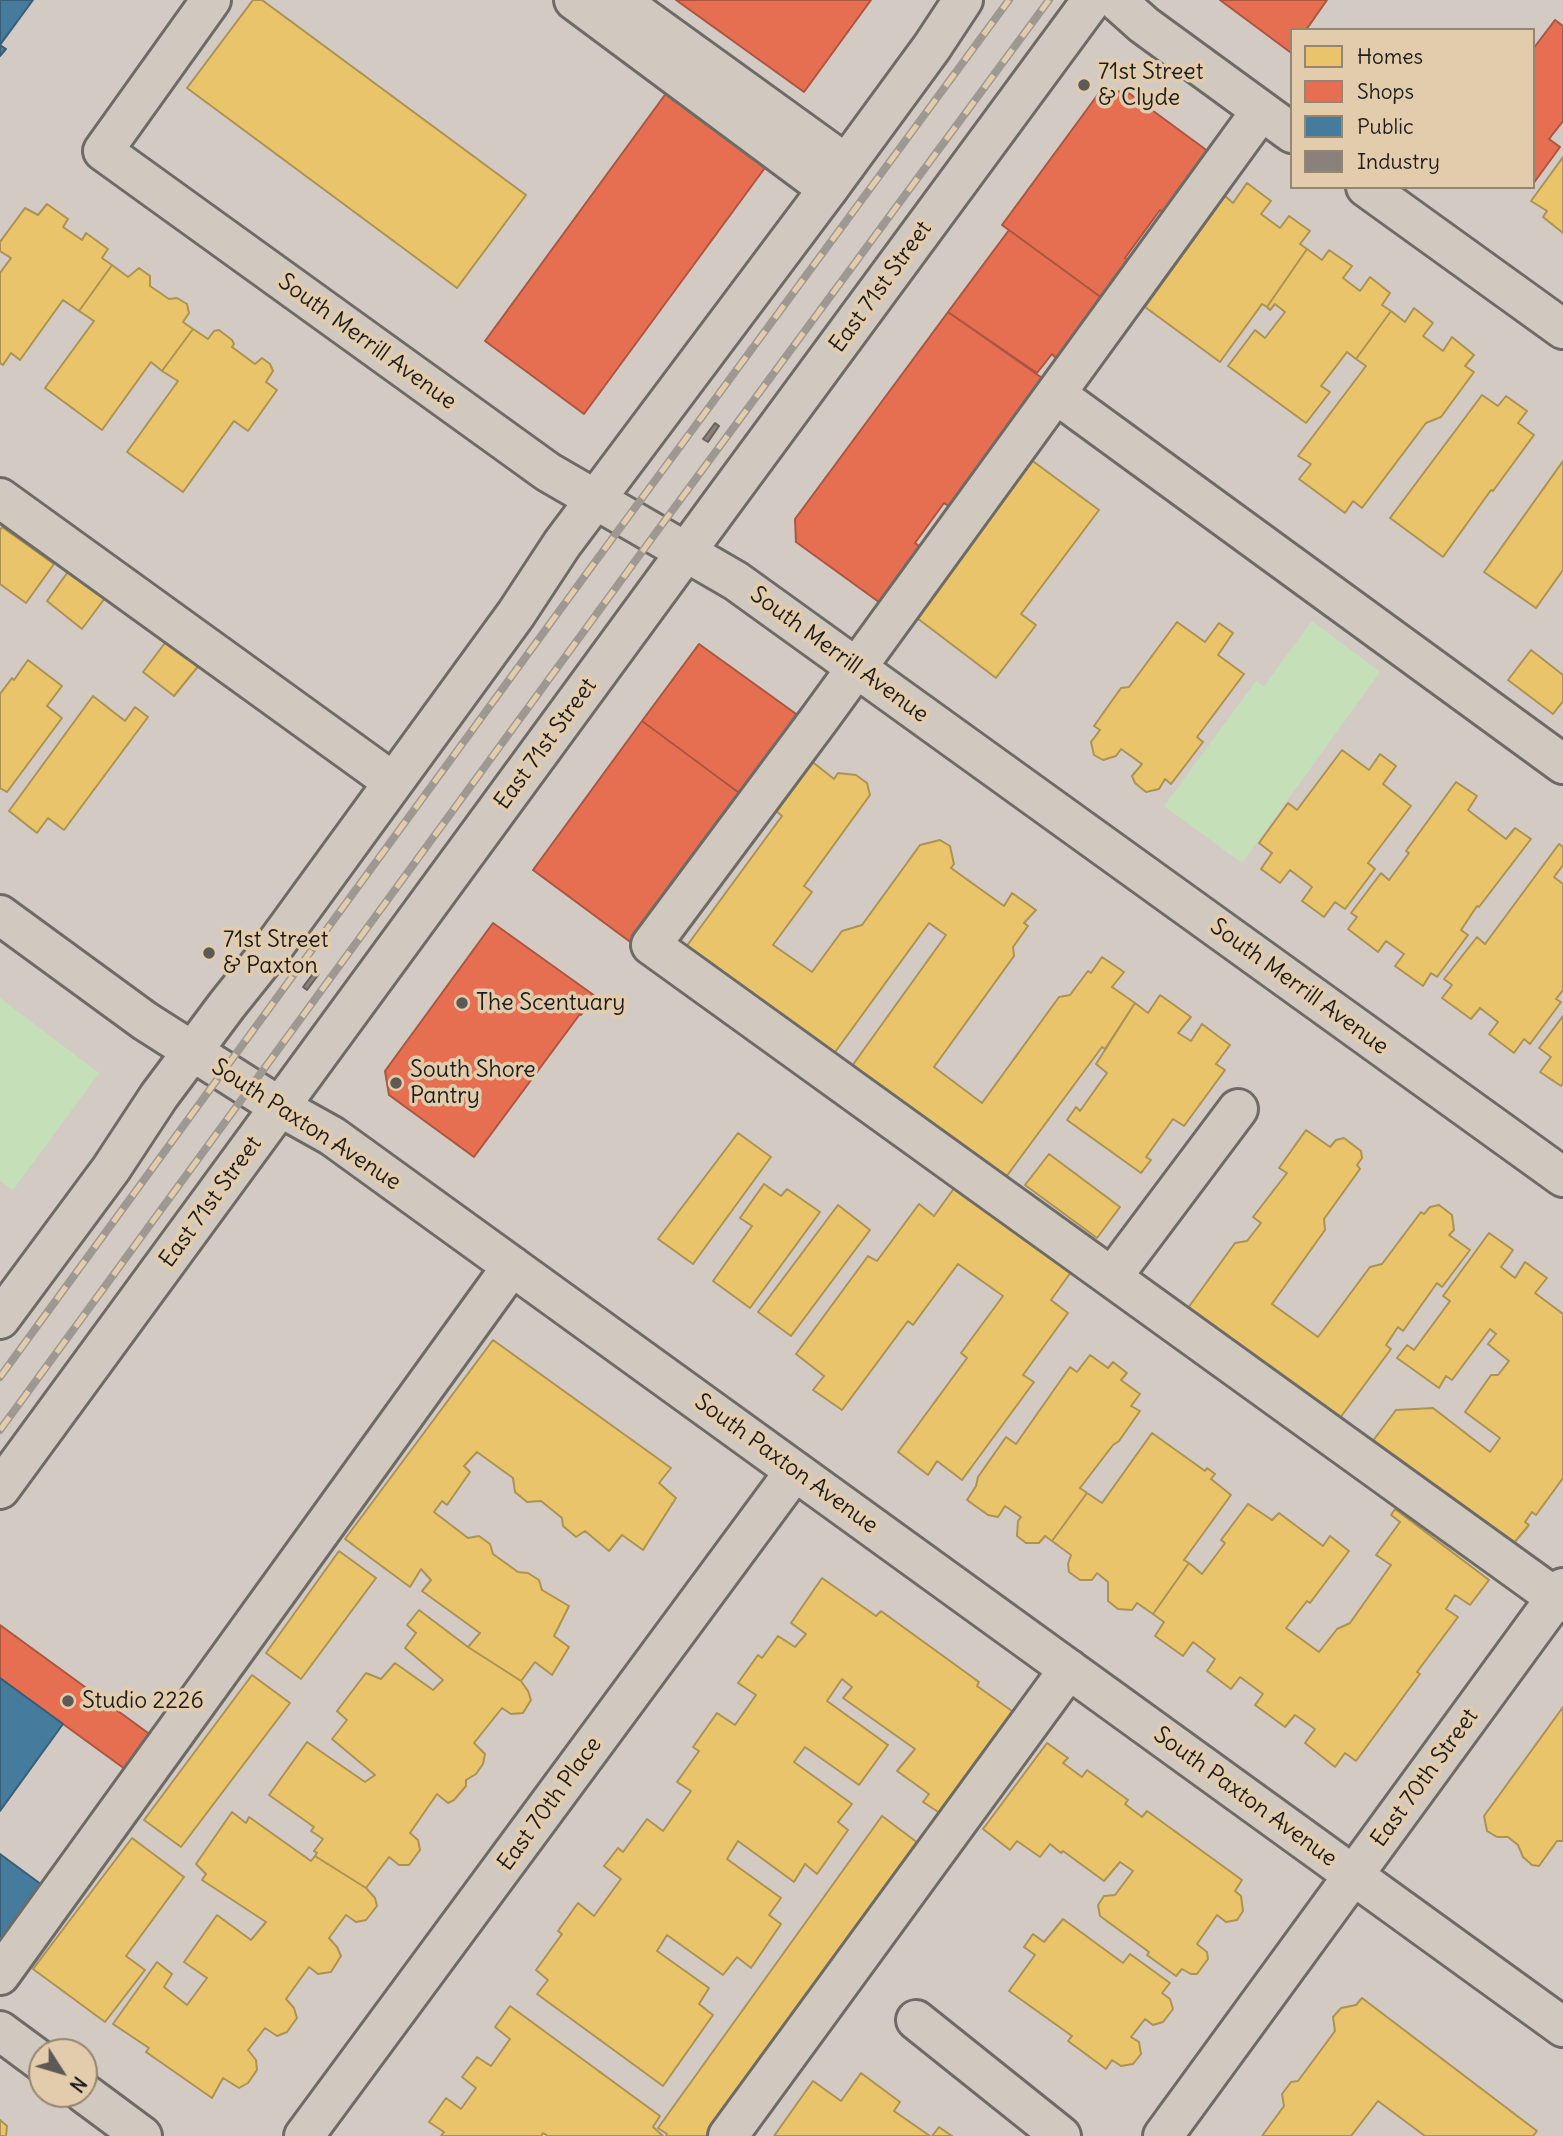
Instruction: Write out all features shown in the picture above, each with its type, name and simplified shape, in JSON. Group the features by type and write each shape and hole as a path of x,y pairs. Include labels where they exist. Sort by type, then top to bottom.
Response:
{"street":[{"name":"South Merrill Avenue","path":"211,0 103,151 540,466 736,581 1563,1177"},
{"path":"574,0 837,176"},
{"path":"619,0 837,176"},
{"path":"0,1319 111,1169 159,1096 275,945 516,614 562,544 837,176 932,47 963,0"},
{"name":"East 71st Street","path":"0,1489 1092,0"},
{"path":"1116,0 1144,24 1290,132"},
{"path":"1261,111 651,945 1561,1596"},
{"path":"1369,189 1563,329"},
{"path":"1056,394 1563,764"},
{"path":"0,498 393,782"},
{"name":"South Paxton Avenue","path":"0,915 145,1021 280,1107 332,1136 1563,2027"},
{"path":"1112,1277 1238,1109"},
{"path":"0,1975 512,1266"},
{"name":"East 70th Place","path":"304,2136 795,1471"},
{"name":"East 70th Street","path":"1163,2136 1561,1596"},
{"path":"728,2136 1069,1669"},
{"path":"916,2020 1061,2136"},
{"path":"0,2031 28,2052"},
{"path":"98,2103 142,2136"}],"green space":[{"path":"1312,621 1380,672 1242,863 1164,806 1256,681 1264,686"},
{"path":"0,998 99,1073 13,1190 0,1181"}],"building: Homes":[{"path":"253,0 262,0 526,195 457,288 187,88"},
{"path":"1563,157 1563,233 1543,217 1547,211 1531,201"},
{"path":"1247,183 1271,201 1261,214 1280,228 1289,216 1310,231 1300,244 1307,249 1267,307 1262,304 1220,362 1145,307 1225,196 1233,203"},
{"path":"47,204 68,219 63,227 82,240 86,233 108,249 102,258 112,265 79,311 63,300 20,360 11,353 3,365 0,363 0,273 11,258 0,251 0,242 25,208 38,215"},
{"path":"1307,249 1322,260 1329,250 1352,266 1343,278 1360,291 1370,277 1390,293 1382,305 1391,311 1356,359 1347,352 1321,386 1330,392 1306,423 1228,366 1255,330 1265,338 1285,312 1275,304 1270,310 1267,307"},
{"path":"112,265 128,277 139,268 150,276 150,286 169,299 177,298 187,304 189,313 183,322 193,329 162,371 151,362 102,430 45,388 94,321 79,311"},
{"path":"1414,308 1433,323 1423,336 1443,351 1452,337 1474,355 1465,366 1474,372 1441,417 1426,423 1362,508 1353,501 1345,513 1299,479 1311,464 1298,456 1366,366 1356,359 1391,311 1405,322"},
{"path":"193,329 208,339 214,331 219,330 232,340 232,347 255,364 262,358 270,364 273,371 266,382 277,390 248,431 234,421 183,492 127,452 178,381 162,371"},
{"path":"1482,395 1498,406 1506,396 1527,411 1518,423 1534,435 1443,557 1390,518"},
{"path":"1030,459 1099,510 1021,614 1036,625 996,678 913,615"},
{"path":"1563,461 1563,570 1536,608 1484,572"},
{"path":"2,527 54,564 26,603 0,584"},
{"path":"70,569 105,598 82,629 47,601"},
{"path":"1177,622 1205,642 1219,623 1233,633 1218,655 1244,674 1197,737 1203,742 1171,784 1165,779 1159,789 1146,792 1135,783 1132,776 1142,764 1121,749 1116,756 1103,760 1094,755 1091,742 1100,730 1094,726 1121,688 1129,687"},
{"path":"168,639 200,664 174,696 143,672"},
{"path":"1531,650 1563,675 1563,701 1553,714 1508,680"},
{"path":"28,660 62,686 47,706 62,718 7,792 0,788 0,694"},
{"path":"93,696 125,721 135,707 148,717 64,830 48,818 37,833 9,811"},
{"path":"1342,750 1369,770 1380,754 1396,766 1383,784 1411,806 1368,863 1375,869 1345,909 1335,902 1324,917 1302,901 1312,887 1290,870 1280,883 1261,869 1272,853 1259,843 1288,803 1297,810"},
{"path":"810,760 834,779 838,773 856,775 867,783 870,795 804,886 812,892 773,945 812,972 842,931 862,925 920,845 940,840 950,846 954,864 951,868 1004,906 1012,893 1036,910 1024,923 1028,926 1013,947 1014,956 934,1067 982,1103 1059,997 1070,995 1102,957 1124,972 1112,987 1135,1003 1105,1049 1102,1047 1006,1177 852,1066 946,935 929,923 833,1055 686,947 782,816 775,810"},
{"path":"1456,782 1477,796 1468,810 1506,839 1515,828 1531,839 1461,930 1468,935 1437,977 1431,973 1423,986 1395,966 1404,954 1386,941 1378,952 1348,929 1357,917 1351,913 1381,873 1389,880 1409,853 1406,851"},
{"path":"1559,844 1563,847 1563,865 1554,877 1563,884 1563,990 1556,999 1561,1002 1530,1044 1524,1039 1514,1053 1489,1034 1498,1022 1480,1008 1471,1019 1442,998 1452,985 1444,979 1477,937 1485,944"},
{"path":"1160,995 1191,1017 1178,1033 1191,1041 1202,1024 1230,1045 1216,1064 1225,1070 1184,1126 1173,1119 1146,1157 1151,1160 1141,1173 1067,1120 1076,1107 1080,1111 1107,1073 1096,1064 1135,1003 1148,1013"},
{"path":"1563,1016 1561,1086 1540,1072 1551,1057 1539,1048"},
{"path":"1306,1130 1330,1147 1336,1140 1344,1138 1361,1151 1362,1158 1357,1165 1360,1169 1324,1219 1325,1230 1272,1304 1318,1337 1370,1267 1382,1264 1421,1212 1424,1214 1430,1207 1439,1205 1452,1215 1454,1230 1449,1235 1470,1250 1442,1287 1437,1283 1403,1331 1398,1327 1386,1345 1391,1349 1340,1418 1188,1308 1235,1243 1247,1241 1261,1223 1253,1217 1287,1173 1279,1168"},
{"path":"738,1133 771,1157 693,1264 658,1239"},
{"path":"1049,1154 1120,1207 1097,1238 1025,1185"},
{"path":"764,1184 781,1196 787,1189 820,1212 750,1308 713,1281 752,1226 740,1218"},
{"path":"955,1187 1071,1272 1051,1300 1068,1313 1023,1375 1034,1382 962,1480 937,1461 928,1475 898,1452 967,1358 961,1353 1003,1296 958,1264 913,1325 908,1321 842,1410 813,1390 824,1376 796,1354 868,1256 877,1261 919,1204 934,1216"},
{"path":"838,1205 870,1230 791,1336 758,1312"},
{"path":"1489,1233 1513,1250 1501,1267 1515,1278 1525,1262 1547,1278 1535,1293 1563,1314 1563,1478 1536,1515 1532,1512 1525,1522 1529,1525 1513,1544 1372,1442 1396,1410 1433,1408 1490,1452 1500,1438 1465,1412 1491,1375 1498,1375 1509,1361 1488,1344 1496,1334 1490,1329 1452,1380 1446,1376 1439,1388 1397,1358 1407,1345 1414,1350 1450,1301 1443,1296"},
{"path":"493,1340 671,1468 659,1483 676,1498 643,1550 622,1535 609,1551 585,1531 576,1537 563,1526 562,1518 541,1501 527,1502 515,1492 513,1478 477,1452 464,1466 470,1472 447,1505 442,1501 434,1512 468,1538 479,1536 490,1544 493,1554 518,1572 528,1573 539,1580 542,1590 569,1606 554,1636 569,1647 552,1675 535,1662 521,1681 468,1647 480,1633 422,1591 431,1580 421,1569 410,1587 345,1539"},
{"path":"1090,1355 1108,1368 1113,1362 1127,1373 1121,1380 1140,1394 1131,1406 1140,1411 1080,1488 1087,1493 1052,1541 1045,1536 1039,1543 1026,1543 1017,1536 1018,1521 1021,1517 1005,1506 998,1517 988,1515 967,1500 978,1477 1006,1437 1016,1444 1070,1367 1077,1372"},
{"path":"1152,1433 1205,1471 1207,1468 1215,1474 1211,1479 1231,1495 1184,1560 1189,1563 1153,1614 1137,1603 1132,1610 1118,1609 1108,1601 1108,1582 1097,1573 1092,1580 1080,1580 1069,1572 1071,1555 1052,1541 1087,1493 1102,1503"},
{"path":"1248,1504 1272,1520 1279,1513 1323,1546 1330,1536 1349,1551 1310,1603 1307,1601 1286,1628 1319,1652 1337,1629 1350,1623 1391,1565 1376,1555 1400,1522 1391,1515 1395,1509 1489,1580 1470,1605 1455,1595 1446,1609 1458,1617 1356,1761 1345,1753 1335,1767 1305,1743 1315,1729 1295,1715 1285,1727 1255,1705 1263,1694 1240,1677 1231,1689 1207,1671 1215,1659 1193,1642 1183,1656 1155,1636 1164,1622 1153,1614 1189,1563 1202,1574 1225,1543 1221,1540"},
{"path":"339,1551 376,1578 301,1679 266,1653"},
{"path":"822,1578 876,1616 881,1611 979,1682 977,1686 1019,1716 946,1817 923,1802 929,1794 897,1771 915,1749 843,1698 852,1687 842,1679 827,1701 888,1745 859,1785 805,1747 794,1762 852,1804 838,1822 848,1830 817,1874 805,1864 794,1882 738,1841 727,1859 781,1898 769,1915 781,1924 751,1968 737,1957 723,1975 667,1935 657,1951 709,1988 699,2004 713,2015 663,2086 537,1994 548,1980 536,1970 562,1934 558,1931 578,1903 594,1916 621,1879 604,1866 618,1848 623,1852 647,1819 663,1831 691,1791 677,1782 699,1751 693,1747 717,1713 735,1725 756,1695 738,1683 758,1655 762,1658 778,1636 795,1647 806,1634 791,1623"},
{"path":"419,1610 468,1647 521,1681 531,1700 523,1713 511,1714 502,1708 474,1743 485,1754 483,1764 476,1774 466,1780 466,1786 454,1800 448,1803 437,1794 410,1833 418,1840 420,1850 409,1865 399,1865 389,1857 366,1888 315,1856 317,1853 314,1851 323,1839 311,1831 314,1827 269,1795 307,1742 365,1782 375,1775 332,1739 347,1720 337,1711 366,1673 381,1679 395,1663 433,1690 443,1680 405,1648 416,1633 407,1625"},
{"path":"252,1675 290,1703 181,1847 144,1820"},
{"path":"1563,1707 1563,1841 1557,1841 1539,1866 1532,1865 1523,1857 1518,1845 1508,1837 1497,1837 1487,1831 1484,1816"},
{"path":"1047,1743 1068,1758 1063,1763 1082,1777 1087,1770 1128,1800 1125,1804 1142,1817 1147,1811 1242,1880 1235,1891 1241,1896 1243,1911 1237,1920 1226,1922 1217,1915 1197,1944 1207,1952 1208,1959 1197,1974 1182,1969 1176,1976 1147,1955 1149,1952 1100,1916 1098,1905 1104,1896 1115,1895 1133,1871 1120,1862 1104,1881 1050,1844 1040,1857 1017,1841 1010,1850 983,1829"},
{"path":"232,1812 246,1823 249,1817 311,1861 315,1856 366,1888 375,1898 377,1906 366,1920 356,1922 346,1915 329,1938 341,1956 331,1972 318,1974 309,1967 286,1999 294,2008 297,2018 287,2032 277,2036 265,2028 248,2050 256,2060 257,2070 248,2083 239,2088 223,2078 212,2098 146,2052 149,2048 113,2024 157,1962 172,1974 164,1987 187,2005 207,1978 184,1962 217,1915 251,1940 266,1922 202,1880 206,1874 196,1864"},
{"path":"882,1816 918,1843 709,2136 666,2136 667,2134 658,2128"},
{"path":"132,1838 184,1877 126,1956 145,1970 105,2022 33,1969"},
{"path":"1063,1919 1123,1963 1130,1954 1170,1983 1162,1993 1170,1999 1173,2009 1163,2022 1153,2025 1145,2019 1131,2037 1139,2042 1141,2054 1133,2064 1121,2066 1112,2060 1106,2069 1068,2041 1072,2036 1009,1991 1035,1955 1024,1947 1033,1934 1044,1942"},
{"path":"1362,1998 1537,2131 1533,2136 1425,2136 1378,2101 1351,2136 1262,2136 1284,2106 1282,2094 1291,2082 1298,2081 1335,2031 1333,2017 1341,2008 1356,2005"},
{"path":"510,2006 660,2116 653,2127 663,2136 548,2136 543,2133 541,2136 441,2136 444,2132 429,2122 446,2098 461,2109 476,2088 462,2077 477,2057 491,2066 510,2039 495,2027"},
{"path":"861,2073 900,2102 894,2111 930,2136 774,2136 813,2081 841,2101"},
{"path":"0,2120 7,2126 6,2136 0,2136"},
{"path":"939,2127 952,2136 932,2136"}],"building: Shops":[{"path":"676,0 871,0 804,92"},
{"path":"1220,0 1327,0 1307,28 1290,28 1290,52"},
{"path":"1555,20 1563,26 1563,121 1549,139 1560,147 1535,181 1535,46"},
{"path":"1126,91 1209,152 1164,213 1160,210 1125,258 1130,261 1102,298 1002,225 1099,93"},
{"path":"667,92 767,165 584,414 485,341"},
{"path":"1009,230 1102,298 1057,359 1052,354 1037,373 948,312"},
{"path":"948,312 1045,380 950,507 944,503 915,543 924,550 883,605 796,542 795,519"},
{"path":"699,644 799,716 742,795 642,721"},
{"path":"642,721 742,795 633,944 533,870"},
{"path":"493,923 595,996 474,1157 389,1095 385,1071"},
{"name":"Studio 2226","path":"0,1625 155,1738 129,1772 0,1678"}],"building: Public":[{"path":"0,0 33,0 0,45"},
{"path":"0,45 6,49 0,56"},
{"path":"0,1678 63,1724 0,1811"},
{"path":"0,1854 42,1885 0,1942"}],"building: Industry":[{"path":"715,423 719,426 708,442 703,439"},
{"path":"315,971 319,974 307,990 303,987"}],"railway":[{"path":"0,1377 1009,0"},
{"path":"0,1430 1049,0"}],"place":[{"name":"71st Street & Clyde","path":"1084,85"},
{"name":"71st Street & Paxton","path":"209,953"},
{"name":"The Scentuary","path":"462,1003"},
{"name":"South Shore Pantry","path":"396,1083"},
{"name":"Studio 2226","path":"68,1701"}]}
